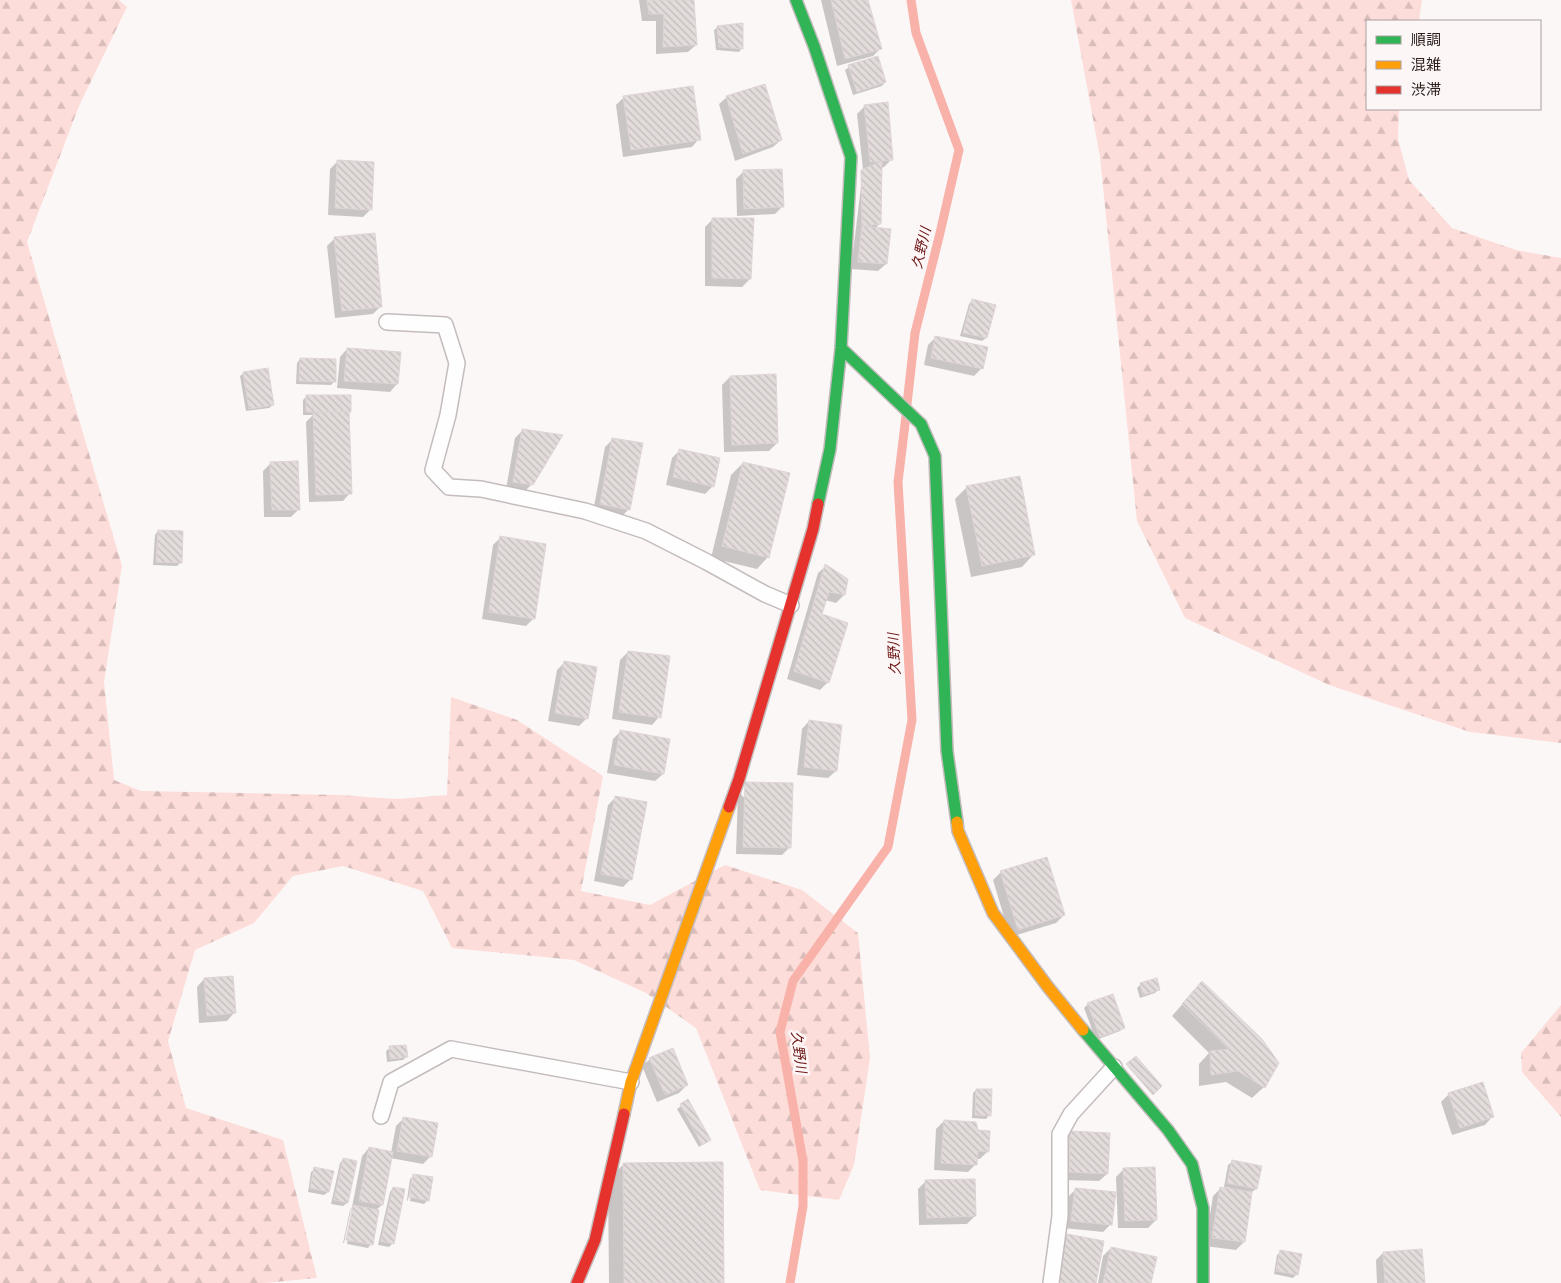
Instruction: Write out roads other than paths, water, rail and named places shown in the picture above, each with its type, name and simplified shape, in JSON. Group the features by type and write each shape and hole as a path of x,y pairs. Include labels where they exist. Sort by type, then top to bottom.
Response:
{"street":[{"path":"577,1283 595,1240 632,1082 738,779 791,605 813,529 830,449 841,348 851,157 814,46 796,0"},
{"path":"841,348 921,424 935,456 947,751 958,831 993,912 1048,987 1168,1130 1192,1164 1203,1208 1203,1283"}],"lane":[{"path":"386,322 445,325 457,363 448,415 433,470 449,487 481,489 585,511 646,531 765,594 791,605"},
{"path":"381,1116 391,1082 451,1049 632,1082"},
{"path":"1051,1283 1060,1216 1060,1134 1071,1114 1114,1067"}],"waterway":[{"name":"久野川","path":"907,404 915,333 959,150 916,33 911,0"},
{"name":"久野川","path":"790,1283 803,1206 803,1161 780,1032 793,981 888,847 912,720 898,482 906,416"}]}
